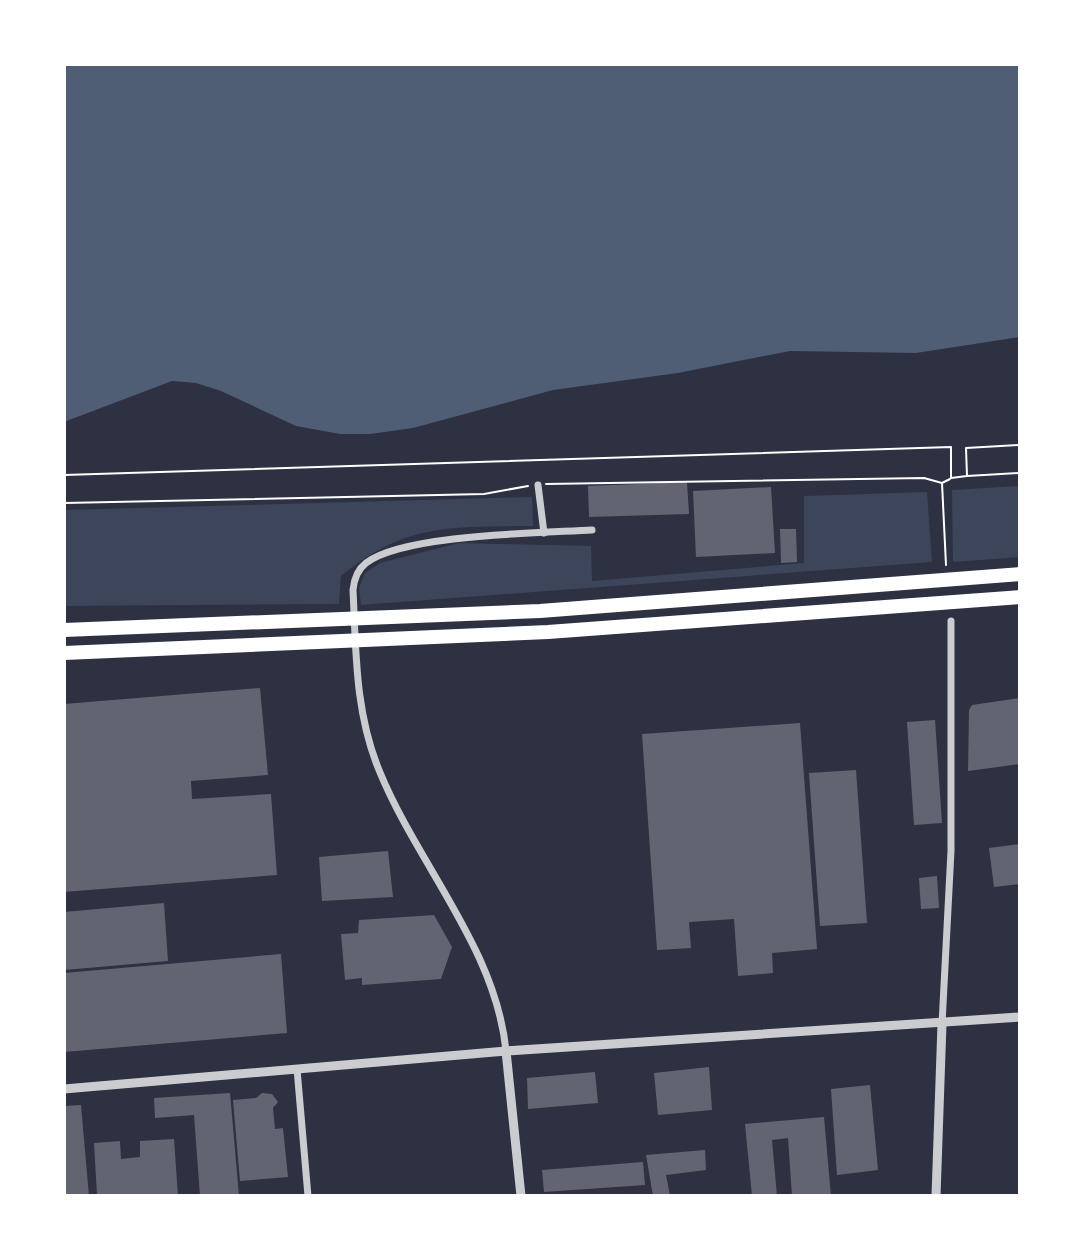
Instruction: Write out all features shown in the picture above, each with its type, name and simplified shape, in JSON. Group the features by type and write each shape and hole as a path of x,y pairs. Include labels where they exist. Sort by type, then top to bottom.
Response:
{"highway":[{"path":"64,630 540,611 1020,574"},
{"path":"64,653 563,631 1020,597"}],"street":[{"path":"538,485 544,533"},
{"path":"521,1196 499,999 378,769 364,727 357,671 353,590 355,576 367,562 384,555 459,537 592,530"},
{"path":"936,1196 951,851 951,621"},
{"path":"64,1089 506,1051 1020,1017"},
{"path":"297,1069 308,1196"}],"path":[{"path":"967,476 966,448 1020,445"},
{"path":"64,475 951,447 951,478"},
{"path":"64,503 484,494 538,485 924,478 942,483 951,478 1020,473"},
{"path":"942,483 946,565"}],"shaded area":[{"path":"64,64 1020,64 1020,337 916,353 790,351 678,373 553,390 413,428 370,434 340,434 296,426 221,391 196,383 172,381 64,422"},
{"path":"1020,486 1020,557 953,562 952,490"},
{"path":"927,492 932,562 361,605 359,588 365,573 380,563 459,543 591,546 592,581 804,563 804,496"},
{"path":"532,497 533,526 432,531 409,537 365,558 341,576 339,604 64,606 64,510"}],"building":[{"path":"687,482 689,514 589,517 588,486"},
{"path":"771,487 775,553 696,557 693,491"},
{"path":"780,529 796,529 797,562 781,563"},
{"path":"260,688 268,775 191,781 192,799 271,794 277,875 64,892 64,704"},
{"path":"1020,698 1020,764 968,771 969,710 972,705"},
{"path":"935,720 942,823 914,825 907,722"},
{"path":"800,723 817,949 772,953 773,973 738,976 734,919 689,922 691,948 657,950 642,734"},
{"path":"856,770 867,923 820,926 809,773"},
{"path":"1020,844 1020,884 994,887 989,848"},
{"path":"388,851 393,897 322,901 319,857"},
{"path":"937,876 939,908 921,909 919,878"},
{"path":"164,903 168,961 64,970 64,912"},
{"path":"434,915 452,947 441,979 362,985 362,978 345,980 341,934 358,933 359,920"},
{"path":"281,954 287,1033 64,1052 64,973"},
{"path":"709,1067 712,1110 658,1115 654,1073"},
{"path":"595,1072 598,1103 528,1109 527,1078"},
{"path":"870,1085 878,1170 837,1175 831,1089"},
{"path":"230,1093 239,1196 200,1196 194,1115 155,1118 154,1098"},
{"path":"262,1093 272,1094 278,1102 273,1108 275,1129 283,1128 288,1177 240,1181 233,1100 256,1098"},
{"path":"81,1105 89,1196 64,1196 64,1106"},
{"path":"824,1117 831,1196 792,1196 788,1138 772,1140 777,1196 752,1196 745,1124"},
{"path":"174,1139 178,1196 97,1196 94,1143 120,1141 121,1159 140,1157 140,1141"},
{"path":"705,1150 706,1170 666,1175 670,1196 653,1196 646,1155"},
{"path":"643,1162 645,1185 544,1192 542,1170"}]}
